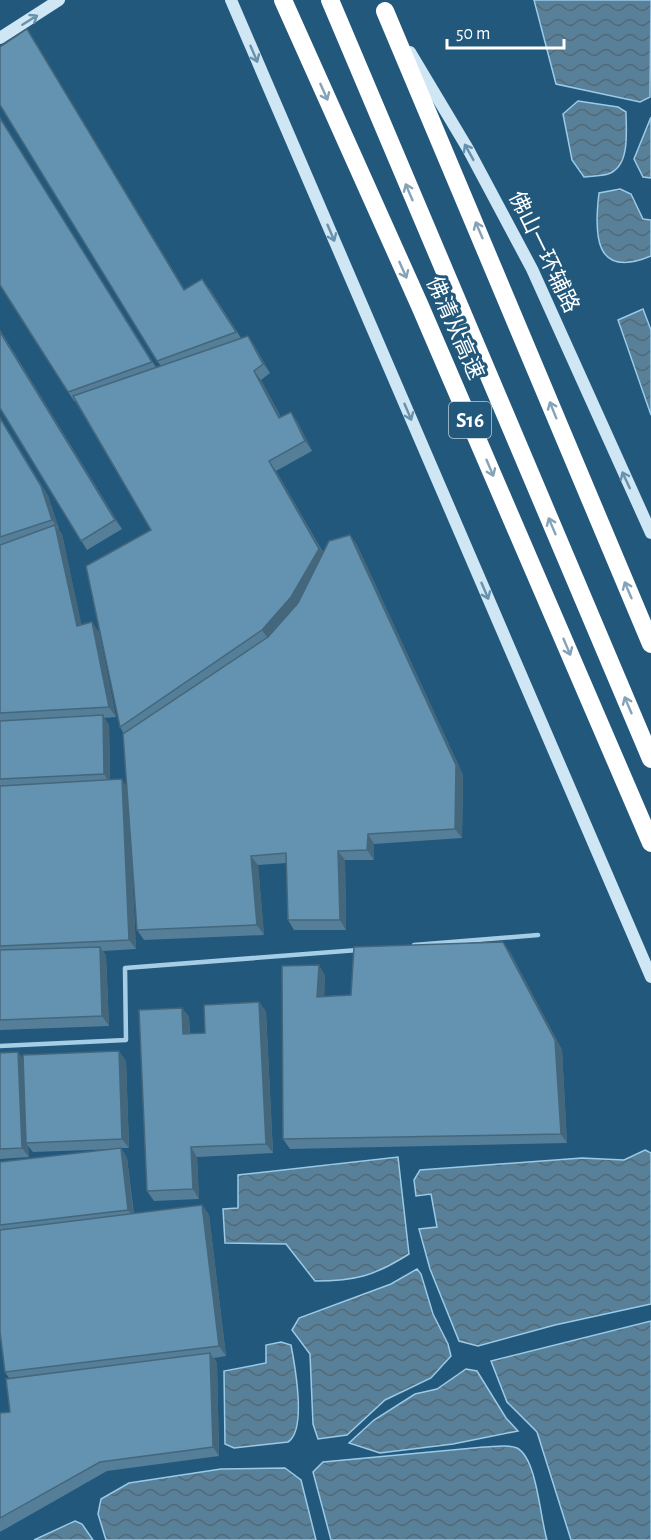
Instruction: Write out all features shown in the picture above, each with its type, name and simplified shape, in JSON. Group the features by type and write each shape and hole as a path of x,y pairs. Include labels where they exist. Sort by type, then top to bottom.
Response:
{"highway":[{"name":"佛清从高速","path":"283,0 420,306 651,843"},
{"name":"佛清从高速","path":"330,0 651,759"},
{"path":"382,5 651,644"}],"main road":[{"path":"0,38 59,0"},
{"path":"231,0 651,977"},
{"name":"佛山一环辅路","path":"382,5 468,149 532,269 651,533"}],"lane":[{"path":"408,946 538,936"},
{"path":"0,1046 126,1040 125,968 361,949"}],"water":[{"path":"534,0 651,0 650,97 640,102 556,84"},
{"path":"578,101 618,107 626,112 624,156 615,170 608,174 584,177 572,160 563,114"},
{"path":"651,117 651,178 643,177 634,159"},
{"path":"620,189 631,194 643,219 651,220 651,256 632,262 618,262 608,257 598,237 599,193"},
{"path":"643,309 651,330 651,415 618,320"},
{"path":"645,1150 651,1153 651,1304 555,1325 478,1346 459,1341 430,1269 419,1229 437,1227 431,1194 416,1196 414,1180 420,1170 582,1158 624,1160"},
{"path":"398,1157 409,1254 385,1268 354,1278 315,1281 286,1244 225,1243 223,1209 238,1208 238,1175"},
{"path":"417,1269 421,1274 433,1314 448,1344 451,1356 431,1378 385,1400 347,1435 318,1439 313,1424 310,1354 292,1330 299,1318 391,1284"},
{"path":"651,1321 651,1540 571,1540 537,1432 507,1402 491,1361"},
{"path":"281,1342 291,1345 295,1367 298,1412 294,1435 288,1442 234,1448 225,1444 224,1371 266,1363 266,1345"},
{"path":"466,1369 477,1371 506,1418 518,1431 453,1444 380,1453 349,1443 374,1420 415,1394 437,1389"},
{"path":"484,1447 514,1447 524,1454 537,1490 547,1540 331,1540 313,1472 323,1462"},
{"path":"285,1468 301,1480 316,1540 106,1540 98,1514 101,1499 129,1483 221,1469"},
{"path":"75,1521 82,1524 93,1540 34,1540"}],"building":[{"path":"27,29 184,290 202,279 236,332 157,361 0,105 0,47"},
{"path":"0,118 152,362 68,392 0,285"},
{"path":"0,332 115,520 81,541 0,408"},
{"path":"248,336 263,364 254,371 279,418 291,412 305,441 269,461 319,549 291,597 262,630 120,727 86,566 151,530 73,396"},
{"path":"0,418 41,486 52,520 0,537"},
{"path":"55,525 77,626 92,622 109,707 0,713 0,545"},
{"path":"350,535 456,765 455,829 368,834 367,850 338,851 340,920 288,920 286,853 251,856 257,925 137,930 123,734 268,637 298,603 329,541"},
{"path":"103,715 104,774 0,779 0,721"},
{"path":"122,779 129,940 0,946 0,786"},
{"path":"503,942 555,1040 561,1134 283,1139 282,966 319,965 317,997 351,995 354,947"},
{"path":"100,947 102,1016 0,1020 0,950"},
{"path":"259,1002 266,1144 191,1147 193,1189 147,1191 139,1010 182,1008 183,1034 205,1033 204,1005"},
{"path":"119,1051 122,1139 26,1143 23,1055"},
{"path":"18,1052 22,1148 0,1149 0,1053"},
{"path":"121,1148 128,1210 0,1225 0,1162"},
{"path":"202,1205 219,1346 5,1372 0,1332 0,1230"},
{"path":"210,1353 213,1447 100,1462 0,1518 0,1413 10,1412 6,1379"}]}
